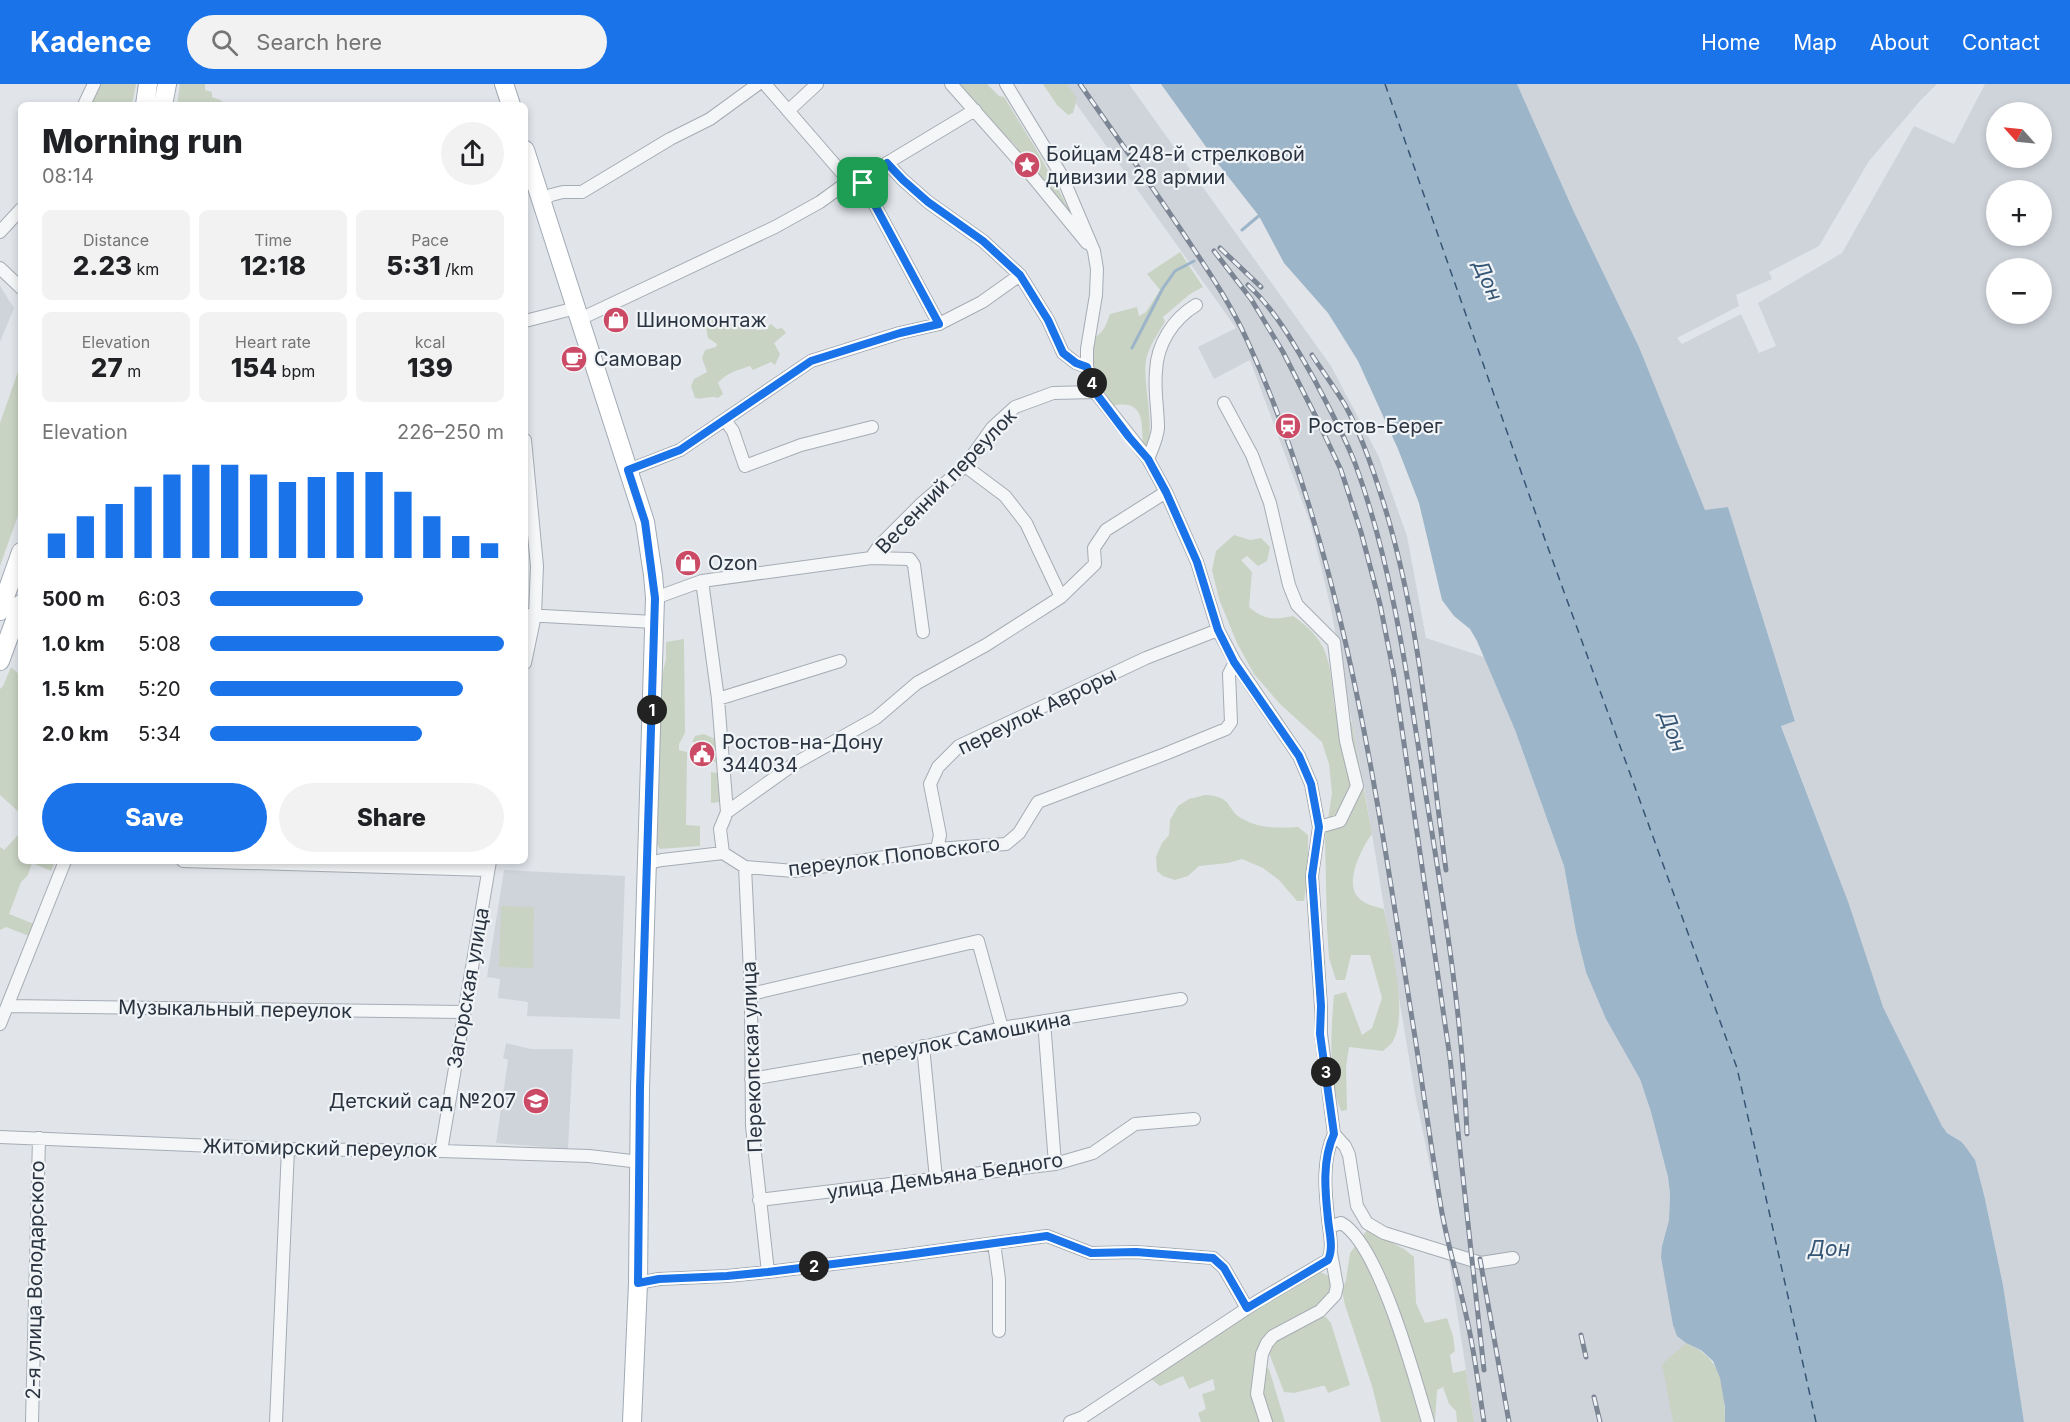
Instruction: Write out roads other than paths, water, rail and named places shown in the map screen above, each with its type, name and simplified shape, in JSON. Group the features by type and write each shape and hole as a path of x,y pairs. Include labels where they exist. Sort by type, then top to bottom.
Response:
{"main road":[{"path":"145,102 148,84"},
{"path":"164,102 166,84"},
{"path":"504,84 510,102"},
{"path":"528,159 645,522 655,598 640,1088 638,1283 632,1422"},
{"path":"0,611 18,560"},
{"path":"0,662 18,612"}],"street":[{"path":"85,102 94,84"},
{"path":"542,201 551,195 563,192 582,192 670,139 710,119 758,84"},
{"path":"765,84 849,181 863,183 887,163 975,110"},
{"path":"788,111 817,84"},
{"path":"951,84 1094,251"},
{"path":"1006,84 1062,176 1094,251 1097,269 1096,295 1087,350 1087,367 1095,392 1148,459 1166,492 1197,562 1218,630 1234,662 1299,756 1311,784 1319,827 1312,876 1321,1006 1320,1034 1334,1134 1326,1161 1329,1257 1337,1286 1335,1294 1320,1311 1273,1336 1267,1343 1262,1354 1257,1394 1266,1422"},
{"path":"887,163 928,202 983,241 1020,275 1048,320 1063,353 1076,363 1087,367"},
{"path":"528,321 578,313 775,227 820,202 849,181"},
{"path":"863,183 939,324"},
{"path":"0,231 18,212"},
{"path":"0,268 18,285"},
{"path":"628,470 680,450 811,361 900,333 939,324 982,302 1020,275"},
{"path":"1148,459 1158,430 1155,372 1157,358 1172,326 1185,312 1196,305"},
{"name":"Весенний переулок","path":"655,598 702,581 871,558 879,546 922,503 965,466 992,428 1015,407 1053,393 1095,392"},
{"path":"1224,403 1252,455 1270,503 1289,585 1297,605 1334,642 1346,741 1357,786 1340,821 1319,827"},
{"path":"725,420 733,431 745,466 801,445 872,427"},
{"path":"965,466 1005,496 1026,523 1061,597"},
{"path":"528,472 537,566 528,634"},
{"path":"727,812 794,764 876,718 917,683 986,645 1061,597 1095,564 1094,548 1106,530 1166,492"},
{"path":"871,558 910,559 914,564 922,632"},
{"path":"702,581 718,699 727,812 720,829 723,854"},
{"path":"530,615 654,622"},
{"name":"переулок Авроры","path":"937,849 940,835 930,784 938,767 958,746 1146,658 1218,630"},
{"path":"718,699 840,660"},
{"name":"переулок Поповского","path":"745,867 794,871 937,849 1006,844 1019,833 1038,802 1226,729 1231,722 1229,674 1234,662"},
{"path":"648,863 723,854 745,867"},
{"path":"0,1024 64,864"},
{"path":"367,864 489,866"},
{"name":"Загорская улица","path":"441,1151 489,866"},
{"name":"Перекопская улица","path":"745,867 751,994 752,1126 768,1272"},
{"path":"751,994 978,941 1002,1028"},
{"name":"переулок Самошкина","path":"751,1079 885,1056 1002,1028 1181,999"},
{"name":"Музыкальный переулок","path":"7,1006 463,1012"},
{"path":"1044,1021 1054,1164"},
{"path":"923,1046 936,1179"},
{"name":"улица Демьяна Бедного","path":"759,1200 1054,1164 1094,1153 1136,1124 1194,1119"},
{"path":"1334,1134 1345,1146 1349,1155 1357,1206 1367,1223 1384,1233 1481,1263 1513,1258"},
{"name":"Житомирский переулок","path":"0,1137 288,1149 589,1156 640,1162"},
{"name":"2-я улица Володарского","path":"32,1422 39,1138"},
{"path":"276,1422 288,1149"},
{"path":"1329,1227 1341,1223 1351,1228 1381,1281 1403,1340 1428,1422"},
{"path":"638,1283 659,1279 768,1272 1047,1236 1091,1253 1136,1252 1213,1258 1224,1268 1247,1308"},
{"path":"994,1243 999,1279 999,1331"},
{"path":"1070,1422 1083,1417 1247,1308 1329,1257"}],"water":[{"name":"Дон","path":"1161,84 1517,84 1574,212 1639,347 1705,510 1728,507 1795,721 1781,726 1849,904 1883,1007 1942,1126 1947,1133 1962,1142 1975,1160 2003,1285 2024,1422 1725,1422 1720,1378 1713,1361 1701,1350 1677,1336 1673,1325 1661,1257 1669,1220 1668,1177 1640,1079 1606,1019 1586,972 1564,866 1515,730 1477,641 1470,629 1454,616 1442,600 1419,503 1398,449 1358,361 1328,313 1284,263 1259,216"}],"waterway":[{"path":"1242,230 1261,214"},
{"path":"1132,348 1163,288 1175,271 1194,261"}],"railway":[{"path":"1080,84 1179,227 1235,316 1281,423 1310,509 1334,595 1372,771 1442,1213 1465,1310 1484,1422"},
{"path":"1220,248 1261,287"},
{"path":"1214,251 1251,299 1283,352 1341,470 1361,532 1380,604 1394,675 1450,1058 1484,1370"},
{"path":"1248,285 1284,328 1336,421 1356,466 1381,548 1407,675 1447,926 1462,1051 1467,1134"},
{"path":"1312,355 1341,399 1356,427 1366,450 1395,543 1406,589 1422,682 1446,870"},
{"path":"1480,1259 1509,1422"},
{"path":"1581,1335 1586,1357"},
{"path":"1594,1397 1600,1422"}],"place":[{"name":"Бойцам 248-й стрелковой дивизии 28 армии","path":"1027,165"},
{"name":"Шиномонтаж","path":"616,320"},
{"name":"Самовар","path":"574,359"},
{"name":"Ростов-Берег","path":"1288,426"},
{"name":"Ozon","path":"688,563"},
{"name":"Ростов-на-Дону 344034","path":"702,754"},
{"name":"Детский сад №207","path":"536,1101"}]}
